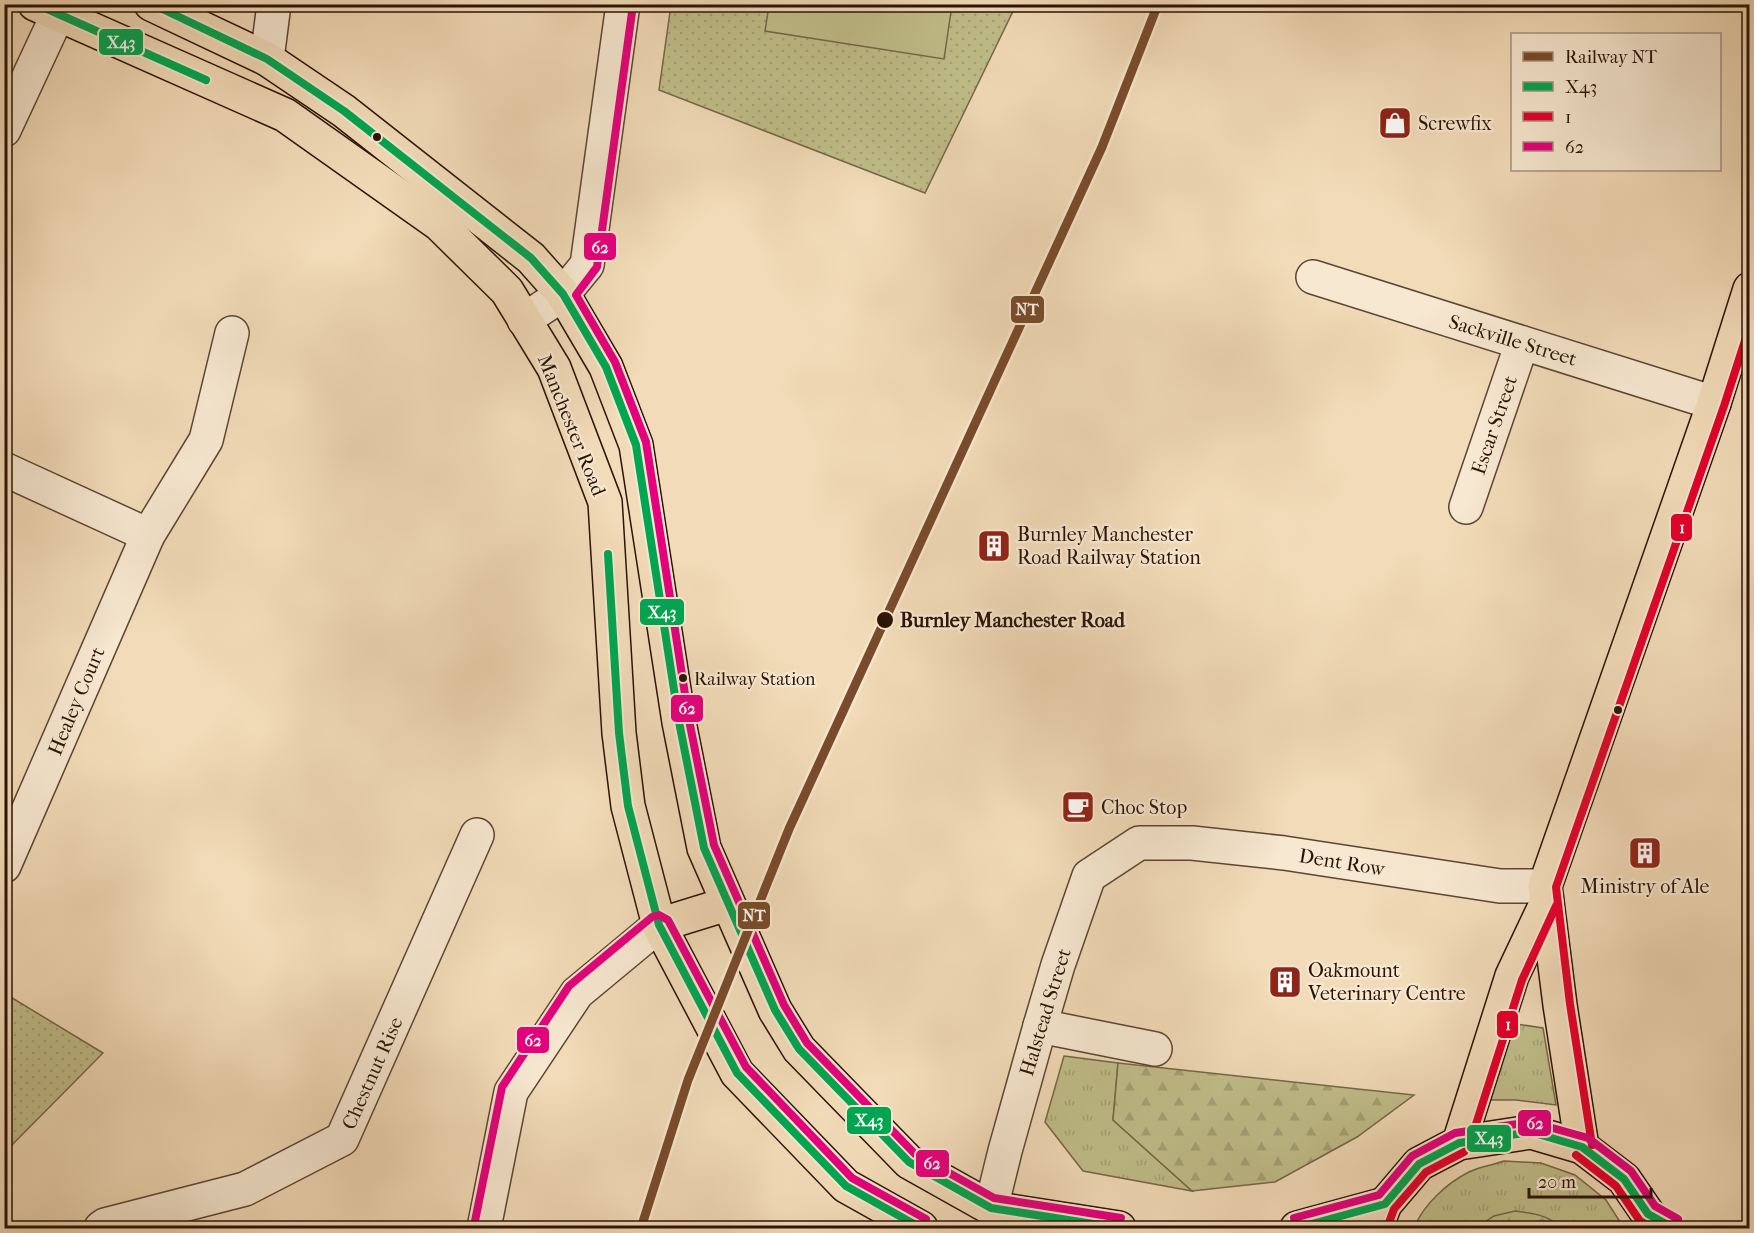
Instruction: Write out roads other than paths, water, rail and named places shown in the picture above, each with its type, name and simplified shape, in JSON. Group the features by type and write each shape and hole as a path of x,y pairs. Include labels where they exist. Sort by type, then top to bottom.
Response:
{"main road":[{"path":"151,4 267,59 344,111 522,251 563,294 606,367 636,445 679,722 704,848 776,1010 799,1049 909,1162 991,1208 1119,1228"},
{"name":"Manchester Road","path":"46,9 285,115 439,224 507,291 554,368 605,502 619,733 628,806 659,925 737,1073 846,1185 921,1228"},
{"path":"1458,1143 1512,976 1546,894 1714,403 1749,290"},
{"path":"1546,894 1582,1147"},
{"path":"659,925 728,904"},
{"path":"1297,1228 1380,1216 1419,1164 1458,1143 1531,1132 1582,1147 1624,1179 1658,1224"}],"street":[{"path":"267,59 274,4"},
{"path":"524,320 563,294 587,265 623,4"},
{"path":"4,130 46,9"},
{"name":"Sackville Street","path":"1312,277 1714,403"},
{"name":"Healey Court","path":"4,866 148,535 206,440 232,333"},
{"name":"Escar Street","path":"1466,507 1522,343"},
{"path":"4,469 148,535"},
{"name":"Chestnut Rise","path":"101,1228 105,1225 244,1189 342,1139 477,835"},
{"name":"Dent Row","path":"1138,843 1204,844 1284,853 1546,894"},
{"name":"Halstead Street","path":"991,1208 1058,965 1089,876 1138,843"},
{"path":"484,1228 511,1092 577,993 659,925"},
{"path":"1040,1026 1155,1049"}],"rail line":[{"name":"NT","path":"641,1228 688,1080 789,829 1102,147 1158,4"}],"place":[{"name":"Screwfix","path":"1395,123"},
{"name":"Burnley Manchester Road Railway Station","path":"994,546"},
{"name":"Burnley Manchester Road","path":"885,620"},
{"name":"Railway Station","path":"683,678"},
{"name":"Choc Stop","path":"1078,807"},
{"name":"Ministry of Ale","path":"1645,853"},
{"name":"Oakmount Veterinary Centre","path":"1285,982"}]}
